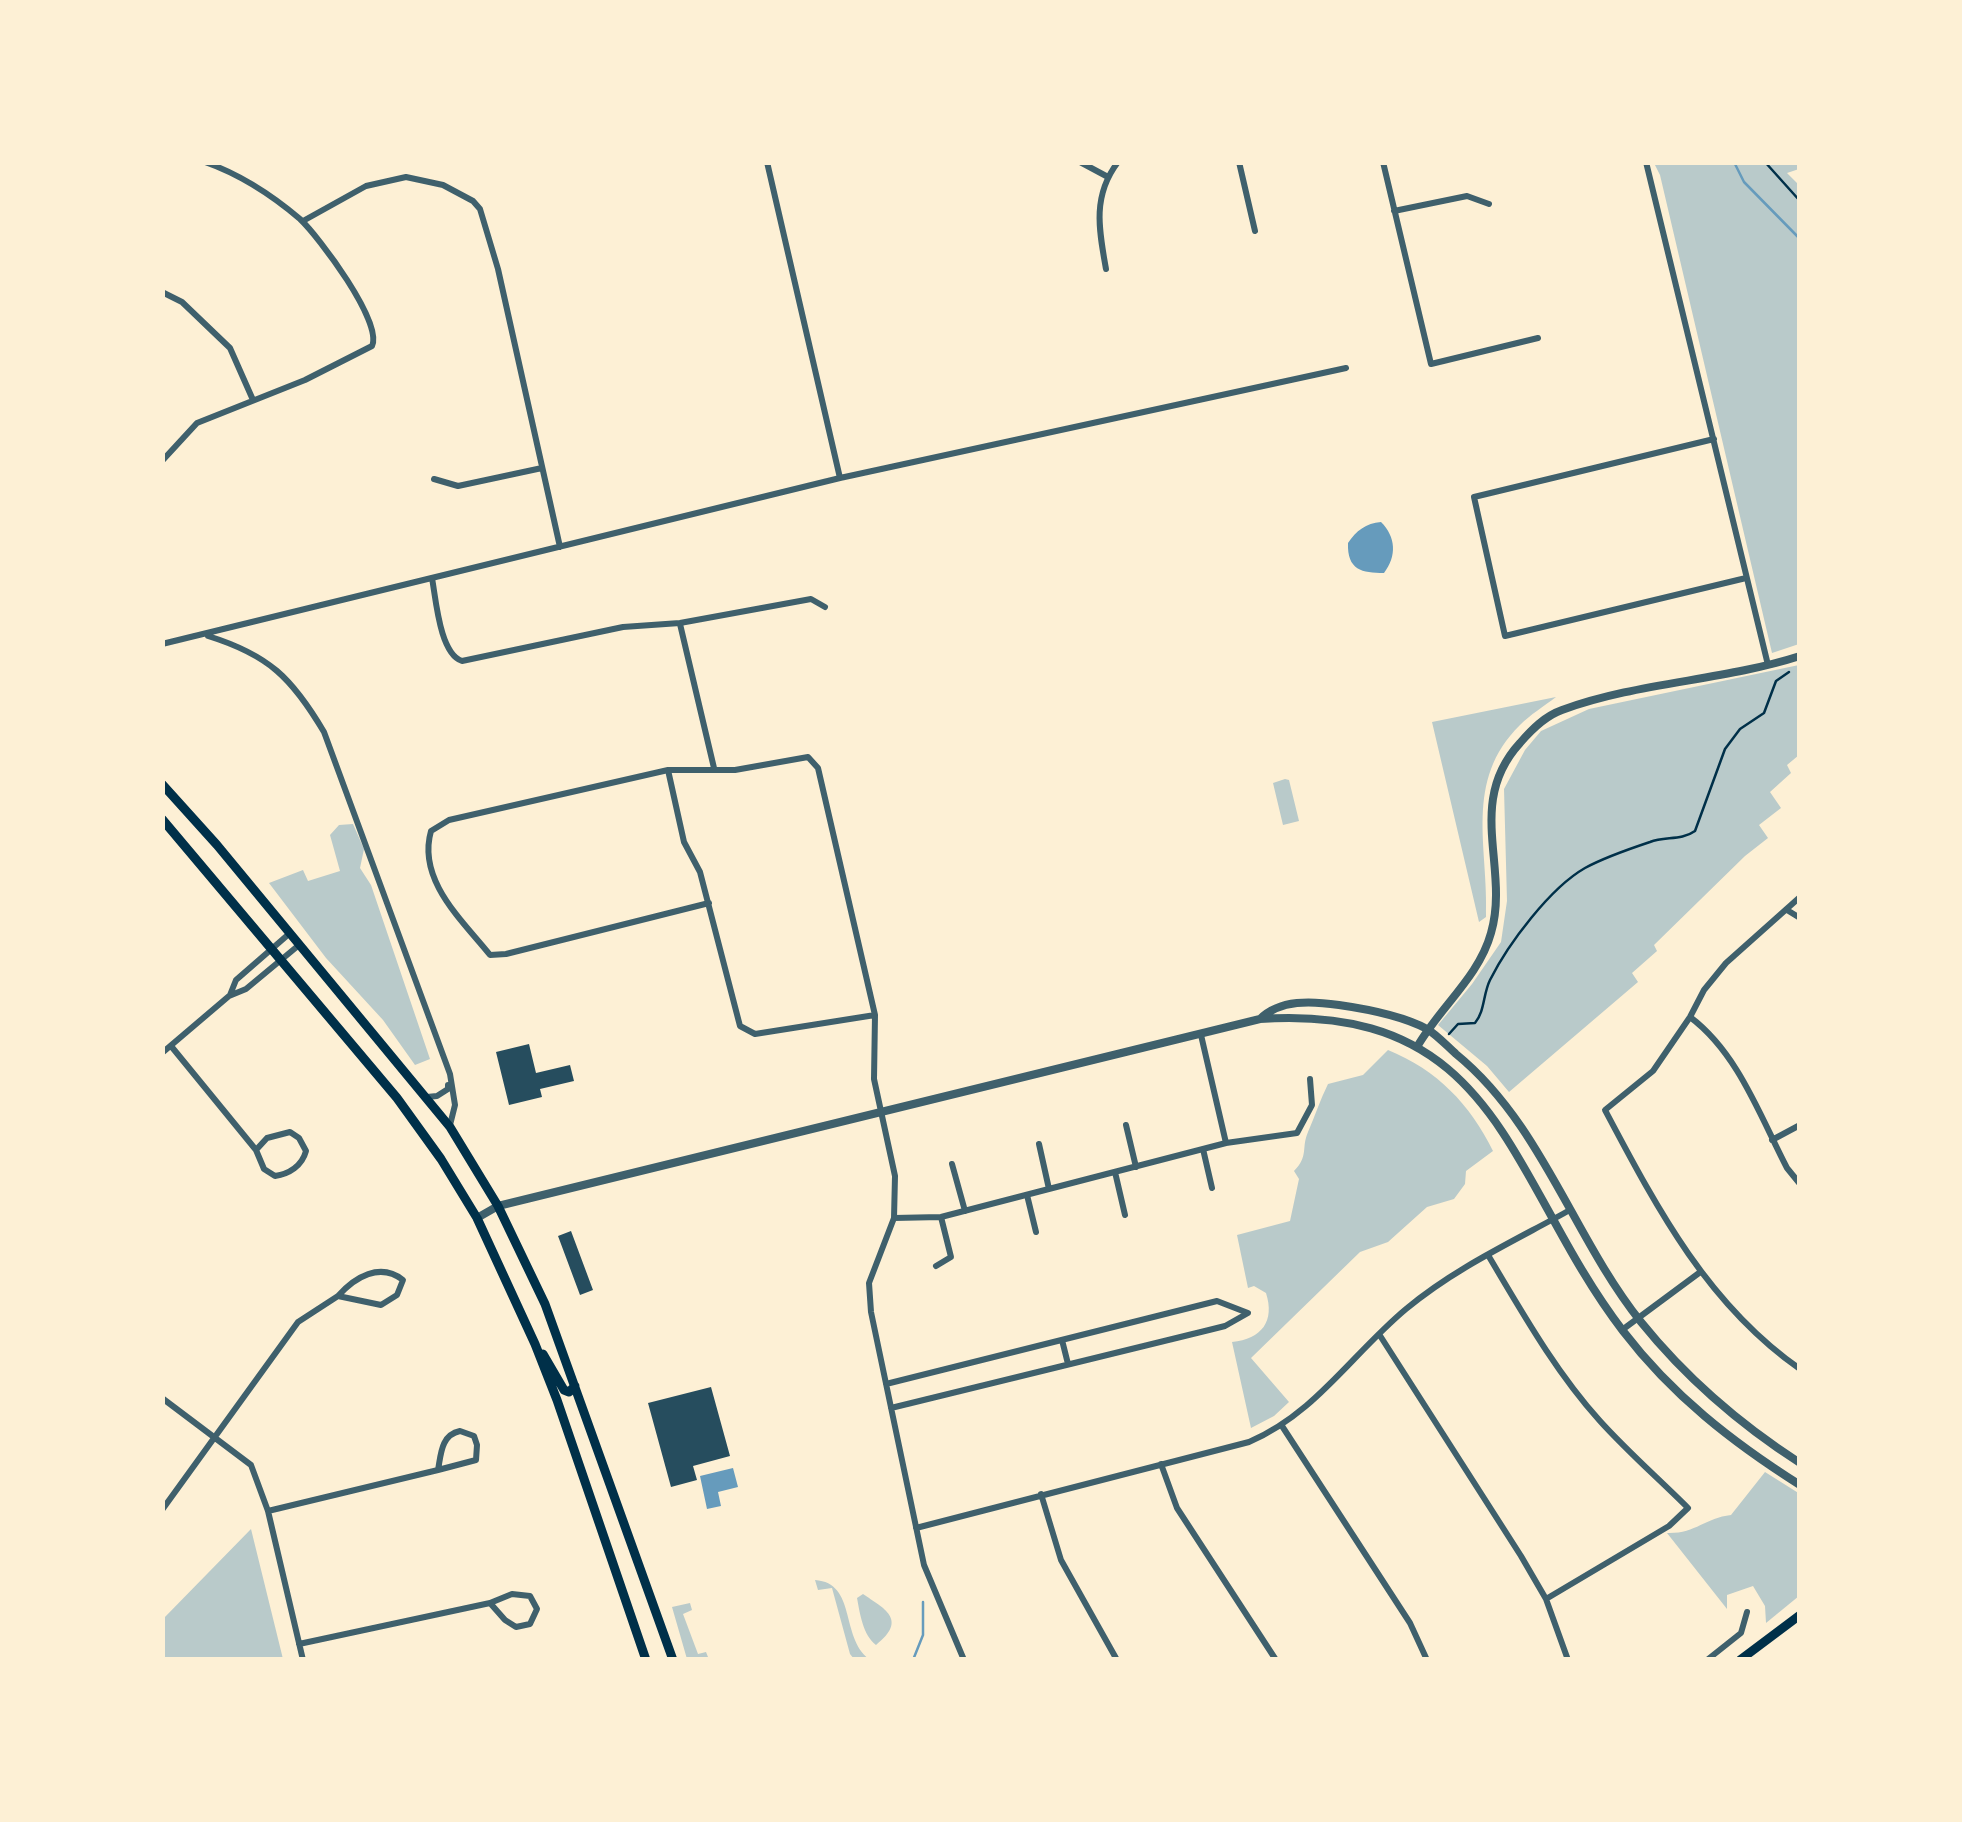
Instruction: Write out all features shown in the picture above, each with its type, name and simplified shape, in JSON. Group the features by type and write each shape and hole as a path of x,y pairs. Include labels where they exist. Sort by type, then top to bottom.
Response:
{"main road":[{"path":"162,784 450,1128 498,1206 545,1304 673,1660"},
{"path":"162,818 398,1098 477,1218 535,1344 646,1660"},
{"path":"535,1344 564,1390 569,1392 575,1386"},
{"path":"611,1556 634,1547"},
{"path":"1740,1660 1800,1616"}],"street":[{"path":"162,462 197,423 304,380 363,351 372,346 376,332 361,299 302,221 251,184 206,162"},
{"path":"767,162 840,478"},
{"path":"1080,162 1108,176"},
{"path":"1106,269 1098,216 1108,176 1118,162"},
{"path":"1239,162 1255,231"},
{"path":"1382,162 1431,364 1538,338"},
{"path":"1646,162 1768,664"},
{"path":"302,221 366,186 406,177 444,185 472,200 486,222 494,253 560,546"},
{"path":"1394,211 1467,196 1489,204"},
{"path":"162,292 182,302 230,348 253,400"},
{"path":"162,644 840,478 1346,368"},
{"path":"1714,439 1474,497 1505,636 1746,578"},
{"path":"434,479 458,486 542,468"},
{"path":"432,578 445,643 450,654 462,661 623,627 680,623 811,599 825,607"},
{"path":"680,623 714,768"},
{"path":"207,636 256,656 285,676 300,692 324,732 450,1074 455,1105 450,1128"},
{"path":"1417,1048 1481,960 1492,932 1496,905 1490,822 1493,800 1498,778 1511,752 1534,728 1559,711 1606,698 1800,656"},
{"path":"708,904 506,954 490,954 440,893 426,849 430,831 449,820 668,770 735,770 808,758 818,768 876,1015 874,1080 895,1176 894,1218 869,1283 871,1312 924,1565 964,1660"},
{"path":"668,770 684,842 700,872 740,1026 755,1034 876,1015"},
{"path":"1800,897 1726,963 1652,1071 1605,1110 1658,1210 1700,1274 1771,1349 1800,1369"},
{"path":"1787,910 1800,918"},
{"path":"230,996 236,980 290,933"},
{"path":"162,1053 299,945"},
{"path":"1260,1019 1272,1008 1315,1001 1388,1015 1427,1030 1476,1070 1533,1144 1638,1318 1682,1371 1719,1406 1800,1463"},
{"path":"1690,1017 1719,1042 1800,1184"},
{"path":"477,1218 498,1206 1260,1019 1337,1019 1361,1024 1417,1048 1460,1079 1512,1144 1622,1330 1682,1400 1745,1450 1800,1485"},
{"path":"1201,1035 1226,1144"},
{"path":"171,1046 256,1150 264,1169 274,1176 292,1170 306,1152 299,1138 290,1132 266,1138 256,1150"},
{"path":"424,1098 448,1089 450,1074"},
{"path":"894,1218 941,1217 1226,1144 1297,1133 1312,1105 1310,1079"},
{"path":"1126,1124 1136,1166"},
{"path":"1772,1140 1800,1126"},
{"path":"1039,1144 1049,1189"},
{"path":"1202,1150 1212,1188"},
{"path":"952,1164 964,1211"},
{"path":"1115,1172 1125,1215"},
{"path":"1027,1195 1036,1232"},
{"path":"916,1528 1249,1442 1282,1426 1424,1294 1570,1210"},
{"path":"936,1266 951,1257 941,1217"},
{"path":"1488,1254 1576,1392 1688,1508 1669,1526 1546,1600"},
{"path":"162,1510 298,1322 346,1288 378,1271 390,1272 402,1280 397,1295 381,1306 338,1296"},
{"path":"1622,1330 1700,1274"},
{"path":"886,1384 1216,1301 1248,1313 1225,1326 891,1408"},
{"path":"1379,1334 1521,1556 1546,1600 1568,1660"},
{"path":"1062,1340 1068,1364"},
{"path":"162,1398 251,1465 268,1512 303,1660"},
{"path":"1282,1426 1410,1623 1427,1660"},
{"path":"268,1512 438,1470 476,1460 478,1445 474,1436 460,1430 452,1432 444,1442 438,1470"},
{"path":"1161,1464 1177,1508 1276,1660"},
{"path":"1041,1494 1062,1560 1117,1660"},
{"path":"300,1644 490,1604 512,1594 530,1596 537,1609 530,1624 516,1627 490,1604"},
{"path":"1706,1660 1741,1633 1747,1612"}],"path":[{"path":"1765,162 1800,201"},
{"path":"1448,1036 1458,1024 1476,1023 1480,1018 1484,995 1500,962 1530,921 1580,871 1650,842 1695,831 1725,749 1740,730 1764,713 1776,681 1789,672"}],"shaded area":[{"path":"1654,163 1799,163 1799,169 1787,173 1800,186 1799,644 1772,653 1660,175"},
{"path":"1799,665 1799,755 1787,765 1791,773 1770,792 1781,808 1759,825 1768,838 1654,945 1657,951 1632,973 1638,982 1509,1092 1487,1066 1438,1025 1501,942 1507,901 1504,789 1525,750 1541,731 1589,709"},
{"path":"1556,697 1520,725 1502,746 1491,769 1483,816 1486,917 1479,922 1432,722"},
{"path":"1289,780 1299,821 1283,825 1273,783"},
{"path":"353,824 364,849 360,868 371,885 430,1059 415,1065 383,1020 326,958 269,883 303,870 308,881 340,871 330,835 339,825"},
{"path":"1388,1050 1422,1068 1450,1090 1474,1118 1493,1151 1466,1171 1465,1184 1454,1199 1427,1207 1388,1242 1360,1252 1251,1358 1289,1402 1274,1416 1251,1428 1232,1342 1258,1333 1269,1312 1266,1293 1254,1286 1248,1288 1237,1235 1290,1221 1299,1179 1294,1171 1302,1161 1306,1138 1328,1084 1363,1075"},
{"path":"1765,1472 1800,1494 1799,1596 1766,1623 1765,1606 1753,1586 1727,1595 1727,1609 1667,1533 1731,1515"},
{"path":"251,1529 283,1659 163,1659 163,1619"},
{"path":"815,1580 828,1583 837,1591 854,1638 869,1659 854,1659 850,1654 832,1588 818,1590"},
{"path":"863,1594 885,1609 892,1621 886,1636 876,1645 861,1617 857,1598"},
{"path":"690,1603 692,1610 683,1614 698,1654 706,1652 708,1657 687,1659 672,1607"}],"water":[{"path":"1381,522 1392,540 1391,560 1384,573 1363,571 1350,559 1348,543 1362,528"},
{"path":"733,1468 738,1487 718,1492 721,1506 707,1509 700,1476"}],"building":[{"path":"529,1044 536,1073 570,1065 574,1081 540,1089 542,1097 509,1105 496,1052"},
{"path":"571,1231 593,1290 580,1295 558,1236"},
{"path":"711,1387 730,1456 693,1466 697,1480 671,1487 648,1403"}],"waterway":[{"path":"1734,162 1744,182 1800,239"},
{"path":"913,1660 923,1635 923,1602"}]}
